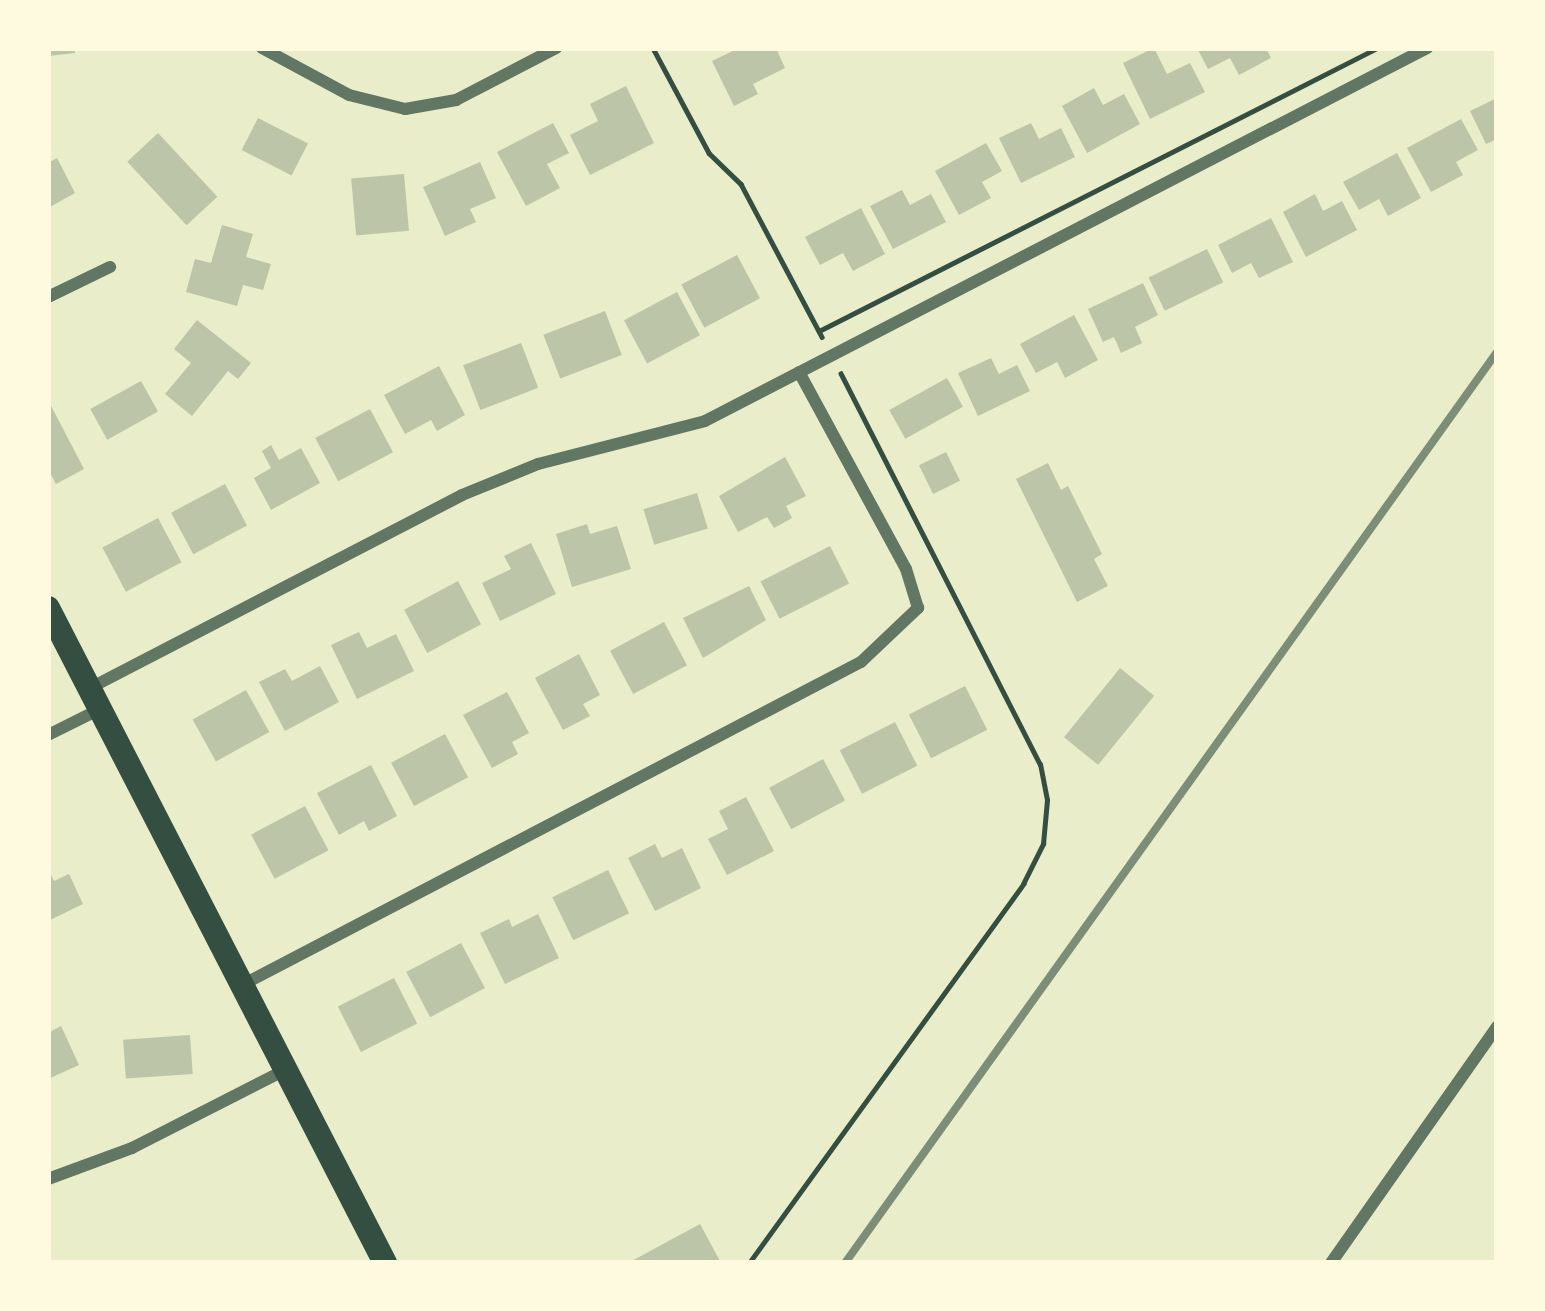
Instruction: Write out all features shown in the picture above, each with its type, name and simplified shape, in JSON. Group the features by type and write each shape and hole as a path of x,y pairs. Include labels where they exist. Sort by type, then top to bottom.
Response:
{"main road":[{"path":"48,608 385,1263"}],"street":[{"path":"262,48 349,95 405,109 456,100 556,48"},
{"path":"48,735 94,699 462,495 538,464 706,421 1427,48"},
{"path":"48,297 110,267"},
{"path":"242,985 861,662 918,608 906,569 799,372"},
{"path":"1330,1263 1497,1028"},
{"path":"48,1178 132,1148 286,1070"}],"path":[{"path":"819,331 1377,48"}],"building":[{"path":"48,48 75,48 75,53 48,56"},
{"path":"739,48 776,48 785,68 753,84 758,94 734,106 712,61"},
{"path":"1154,48 1167,74 1190,63 1205,92 1150,119 1123,63"},
{"path":"1197,48 1266,48 1271,58 1239,75 1230,58 1208,69"},
{"path":"626,86 654,143 590,175 570,135 598,121 590,104"},
{"path":"1094,88 1103,105 1124,94 1140,124 1087,153 1062,106"},
{"path":"1497,98 1497,139 1486,144 1470,111"},
{"path":"258,118 308,143 292,175 242,150"},
{"path":"1461,119 1478,150 1456,162 1463,175 1431,192 1407,148"},
{"path":"553,123 569,153 547,164 560,188 526,206 497,152"},
{"path":"1031,123 1039,139 1061,128 1075,157 1021,183 999,138"},
{"path":"158,133 217,197 187,225 127,162"},
{"path":"986,143 1002,171 982,182 991,198 959,215 935,171"},
{"path":"1397,153 1421,198 1388,216 1379,199 1359,210 1343,182"},
{"path":"57,158 75,193 48,208 48,163"},
{"path":"480,162 496,198 470,209 476,222 445,236 423,187"},
{"path":"404,174 409,231 356,235 351,179"},
{"path":"902,190 910,205 931,194 946,222 893,249 870,206"},
{"path":"1315,194 1323,211 1342,201 1357,230 1306,257 1283,212"},
{"path":"861,208 885,254 853,271 843,253 820,265 805,237"},
{"path":"1271,218 1293,262 1259,278 1251,263 1232,273 1218,245"},
{"path":"222,225 253,234 246,257 271,264 263,290 243,285 237,306 186,292 195,259 211,263"},
{"path":"1207,249 1223,282 1165,311 1149,277"},
{"path":"737,255 760,298 704,328 681,285"},
{"path":"1143,283 1158,315 1135,327 1142,343 1121,353 1114,337 1103,342 1088,309"},
{"path":"677,292 700,335 647,363 624,320"},
{"path":"605,311 622,355 560,379 543,335"},
{"path":"1074,315 1098,360 1065,378 1057,362 1036,373 1020,344"},
{"path":"197,320 251,363 238,379 228,371 192,416 165,394 191,363 174,349"},
{"path":"521,343 538,388 480,410 463,365"},
{"path":"991,358 999,374 1017,365 1030,391 978,416 958,373"},
{"path":"439,366 465,415 437,431 431,420 405,434 384,395"},
{"path":"947,378 963,407 905,439 889,410"},
{"path":"141,381 158,412 107,440 90,409"},
{"path":"48,400 84,469 56,484 48,469"},
{"path":"370,409 393,452 338,481 315,438"},
{"path":"271,445 279,460 301,448 320,483 271,510 254,478 271,468 262,451"},
{"path":"946,452 960,481 933,494 919,465"},
{"path":"785,457 806,496 786,506 792,518 774,528 767,517 738,532 719,496"},
{"path":"1048,463 1061,490 1068,486 1102,554 1094,559 1108,586 1077,602 1016,479"},
{"path":"225,484 247,525 193,554 171,513"},
{"path":"697,493 708,528 654,545 643,509"},
{"path":"158,518 181,562 126,592 102,548"},
{"path":"587,524 590,534 617,526 631,569 572,587 556,534"},
{"path":"531,543 556,594 500,621 482,583 511,569 504,556"},
{"path":"830,546 849,583 780,619 761,581"},
{"path":"458,581 481,624 427,653 404,610"},
{"path":"749,586 766,620 703,658 683,618"},
{"path":"664,622 687,665 633,694 610,651"},
{"path":"359,632 367,648 396,634 414,671 357,699 331,645"},
{"path":"579,654 600,695 583,704 590,716 563,730 535,678"},
{"path":"320,666 339,702 285,731 259,682 285,669 292,681"},
{"path":"1120,668 1154,696 1098,765 1064,737"},
{"path":"965,686 987,730 931,758 909,715"},
{"path":"246,690 269,732 216,762 193,720"},
{"path":"507,692 529,733 512,742 518,754 492,768 463,715"},
{"path":"895,722 917,766 862,794 840,750"},
{"path":"445,734 468,777 414,806 391,763"},
{"path":"823,759 845,800 791,829 769,788"},
{"path":"371,765 397,816 369,831 364,821 339,835 317,793"},
{"path":"746,797 774,851 727,875 708,839 728,829 719,811"},
{"path":"305,806 328,850 275,879 251,835"},
{"path":"655,844 662,858 682,848 701,888 655,911 628,858"},
{"path":"48,869 54,881 69,874 83,904 48,921"},
{"path":"608,870 629,913 573,940 552,897"},
{"path":"538,914 559,958 505,984 480,933 509,919 512,927"},
{"path":"461,943 485,988 430,1017 406,972"},
{"path":"394,978 417,1023 361,1052 338,1007"},
{"path":"61,1026 79,1065 48,1079 48,1033"},
{"path":"190,1035 193,1074 126,1079 123,1040"},
{"path":"700,1224 721,1263 628,1263"}],"railway":[{"path":"845,1263 1497,352"}]}
